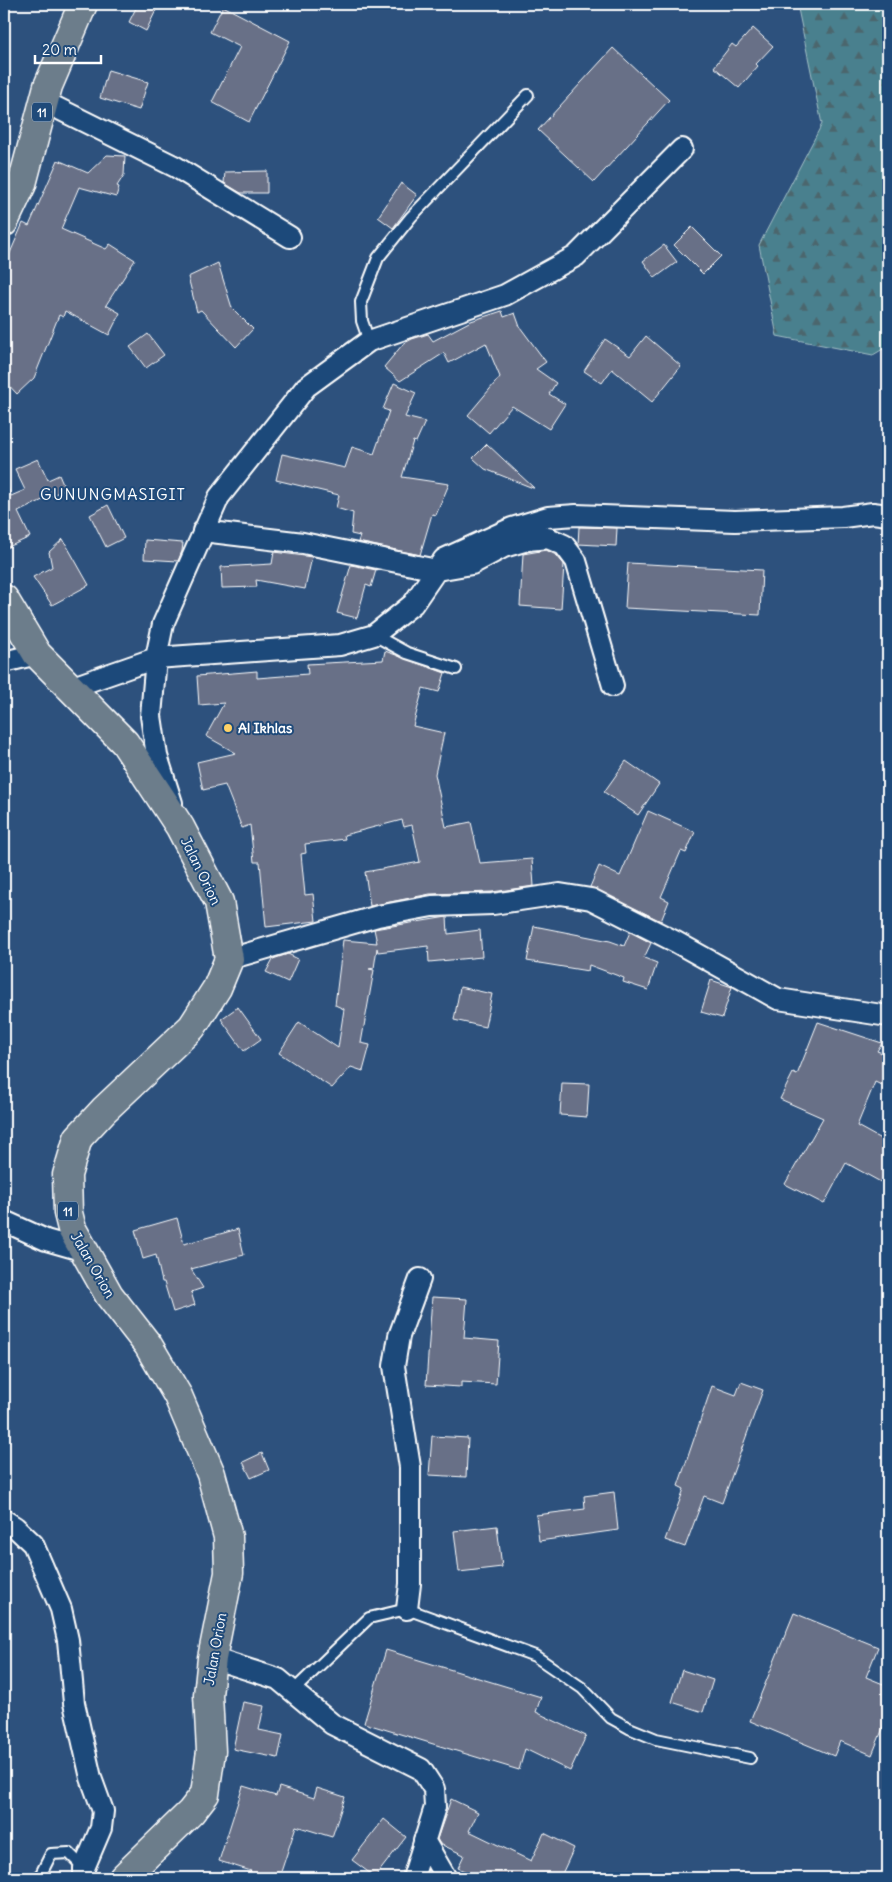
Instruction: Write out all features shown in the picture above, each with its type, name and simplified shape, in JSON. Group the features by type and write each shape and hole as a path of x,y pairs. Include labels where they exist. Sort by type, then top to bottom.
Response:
{"highway":[{"name":"11","path":"4,221 22,184 48,86 83,4"},
{"name":"Jalan Orion","path":"4,599 37,654 125,743 180,827 219,902 229,959 218,988 192,1027 104,1110 78,1138 67,1175 68,1213 72,1229 82,1250 109,1295 148,1345 178,1396 211,1474 228,1537 229,1574 212,1658 208,1695 211,1751 205,1794 191,1812 123,1878"}],"street":[{"path":"45,102 176,167 290,237"},
{"path":"180,827 157,756 151,716 156,658 163,624 219,497 306,387 369,341 505,295 576,256 682,149"},
{"path":"70,688 156,658 340,645 374,635 413,604 444,559 512,528 548,517 576,515 735,521 843,518 874,513 888,515"},
{"path":"203,531 303,543 437,570 472,564 504,547 528,540 548,538 564,545 576,561 613,686"},
{"path":"4,662 37,654"},
{"path":"229,959 378,916 432,906 493,904 560,894 592,899 676,942 778,999 888,1016"},
{"path":"4,1221 46,1240 82,1250"},
{"path":"407,1609 410,1584 410,1467 394,1366 399,1336 420,1279"},
{"path":"4,1520 15,1527 33,1544 61,1609 68,1640 74,1702 92,1778 103,1811 101,1828 84,1873"},
{"path":"212,1658 278,1680 332,1724 421,1769 434,1789 435,1808 413,1878"},
{"path":"424,1840 446,1878"}],"lane":[{"path":"369,341 362,322 361,302 378,258 412,217 528,95"},
{"path":"374,635 408,653 456,669"},
{"path":"293,1692 369,1618 407,1609 535,1656 582,1688 611,1718 628,1728 656,1739 750,1758"},
{"path":"39,1878 51,1854 69,1853 84,1873"}],"green space":[{"path":"797,4 888,4 888,346 873,355 777,336 759,245 822,124"}],"building":[{"path":"138,4 159,4 146,31 129,22"},
{"path":"223,6 290,41 249,122 212,102 240,47 210,32"},
{"path":"753,28 773,46 756,64 758,66 739,88 714,67 732,44 736,47"},
{"path":"613,48 669,100 594,182 538,130"},
{"path":"108,70 148,82 139,110 100,98"},
{"path":"107,155 125,156 124,175 117,186 119,187 116,197 79,187 61,229 106,249 110,244 135,260 106,305 120,313 109,335 65,311 63,317 59,315 34,378 17,394 4,380 4,267 23,223 29,226 58,160 88,173"},
{"path":"267,171 267,193 241,193 224,183 225,172"},
{"path":"401,183 417,195 393,228 378,217"},
{"path":"692,227 721,256 703,274 674,245"},
{"path":"664,245 677,262 655,278 643,261"},
{"path":"218,263 232,308 253,329 236,347 201,310 197,312 188,277"},
{"path":"502,311 504,317 515,313 520,327 546,362 536,369 556,383 549,394 565,404 549,429 512,406 489,433 468,415 500,377 486,343 449,363 444,353 400,381 384,367 403,344 412,339 428,334 433,341 471,321"},
{"path":"148,334 164,355 146,368 130,347"},
{"path":"646,336 681,366 652,402 612,369 602,383 584,371 605,339 630,356"},
{"path":"394,383 416,393 405,417 425,422 416,442 413,441 402,477 449,484 436,515 432,514 420,555 358,542 360,536 351,534 353,513 336,508 339,495 276,480 282,454 345,468 352,447 374,454 389,411 383,409"},
{"path":"487,444 534,488 485,469 473,458"},
{"path":"38,459 48,480 59,475 65,489 18,512 30,537 4,549 4,479 11,496 25,490 15,469"},
{"path":"108,505 124,538 106,547 90,515"},
{"path":"579,527 617,528 616,546 578,544"},
{"path":"63,539 89,585 52,605 33,577 52,567 49,552"},
{"path":"145,540 183,543 178,561 144,559"},
{"path":"546,550 556,555 564,564 561,609 520,606 523,554"},
{"path":"274,552 312,557 305,589 256,580 257,587 222,588 221,567 272,564"},
{"path":"628,563 762,570 760,615 625,608"},
{"path":"351,565 376,570 371,587 366,585 357,618 337,613"},
{"path":"385,651 445,673 439,692 423,688 413,726 444,733 435,774 446,827 471,822 480,863 532,859 534,886 492,892 430,894 370,906 365,872 420,862 412,825 404,827 402,820 344,835 345,839 305,844 306,853 301,854 305,895 313,894 316,921 266,927 260,862 254,862 250,825 242,828 225,785 203,790 197,762 236,753 206,736 224,703 199,705 197,676 257,671 257,678 308,674 307,664 383,660"},
{"path":"626,761 659,784 638,815 604,792"},
{"path":"648,811 695,832 686,853 681,851 661,897 669,901 661,921 590,887 599,866 620,876"},
{"path":"447,917 448,934 480,930 482,957 429,962 428,946 378,952 377,948 374,968 369,969 374,970 361,1043 370,1045 363,1071 351,1067 332,1088 279,1053 299,1022 338,1048 344,1009 335,1005 343,940 377,943 374,929"},
{"path":"534,926 610,941 624,946 630,932 651,943 644,958 657,963 648,990 623,982 624,978 589,965 588,971 527,961"},
{"path":"288,954 298,959 288,982 266,972 273,959"},
{"path":"711,980 732,987 722,1018 701,1012"},
{"path":"460,987 492,994 485,1027 454,1020"},
{"path":"238,1007 261,1039 244,1051 221,1019"},
{"path":"818,1022 882,1043 877,1051 888,1055 888,1088 875,1082 857,1126 888,1143 888,1186 846,1163 824,1204 785,1184 823,1118 780,1099 793,1073 797,1075"},
{"path":"562,1083 589,1084 587,1117 560,1115"},
{"path":"177,1218 184,1244 238,1229 244,1255 191,1269 203,1288 191,1292 195,1305 173,1312 164,1282 162,1282 156,1255 143,1259 135,1230"},
{"path":"432,1297 467,1299 464,1338 499,1341 496,1384 461,1382 461,1387 426,1385"},
{"path":"741,1382 763,1390 722,1503 704,1496 685,1547 665,1540 684,1489 678,1486 712,1386 736,1395"},
{"path":"432,1436 468,1438 466,1477 429,1475"},
{"path":"262,1453 269,1470 251,1478 243,1462"},
{"path":"614,1492 618,1530 539,1541 536,1515 585,1509 584,1496"},
{"path":"497,1526 502,1567 459,1572 454,1531"},
{"path":"794,1613 878,1647 866,1677 888,1686 888,1716 872,1755 840,1741 834,1756 750,1721"},
{"path":"386,1650 541,1697 536,1712 586,1736 570,1771 525,1749 519,1770 364,1723"},
{"path":"682,1670 713,1680 703,1712 672,1702"},
{"path":"243,1702 264,1706 259,1730 283,1735 278,1758 233,1749"},
{"path":"243,1786 276,1796 279,1787 314,1798 317,1788 345,1797 332,1837 296,1826 279,1878 248,1878 251,1871 219,1861"},
{"path":"451,1799 478,1812 469,1831 531,1861 544,1833 574,1848 561,1876 567,1878 479,1878 458,1868 464,1855 440,1844 437,1839"},
{"path":"384,1819 406,1837 375,1877 352,1860"}],"place":[{"name":"Al Ikhlas","path":"228,728"}],"district":[{"name":"GUNUNGMASIGIT","path":"113,494"}]}
